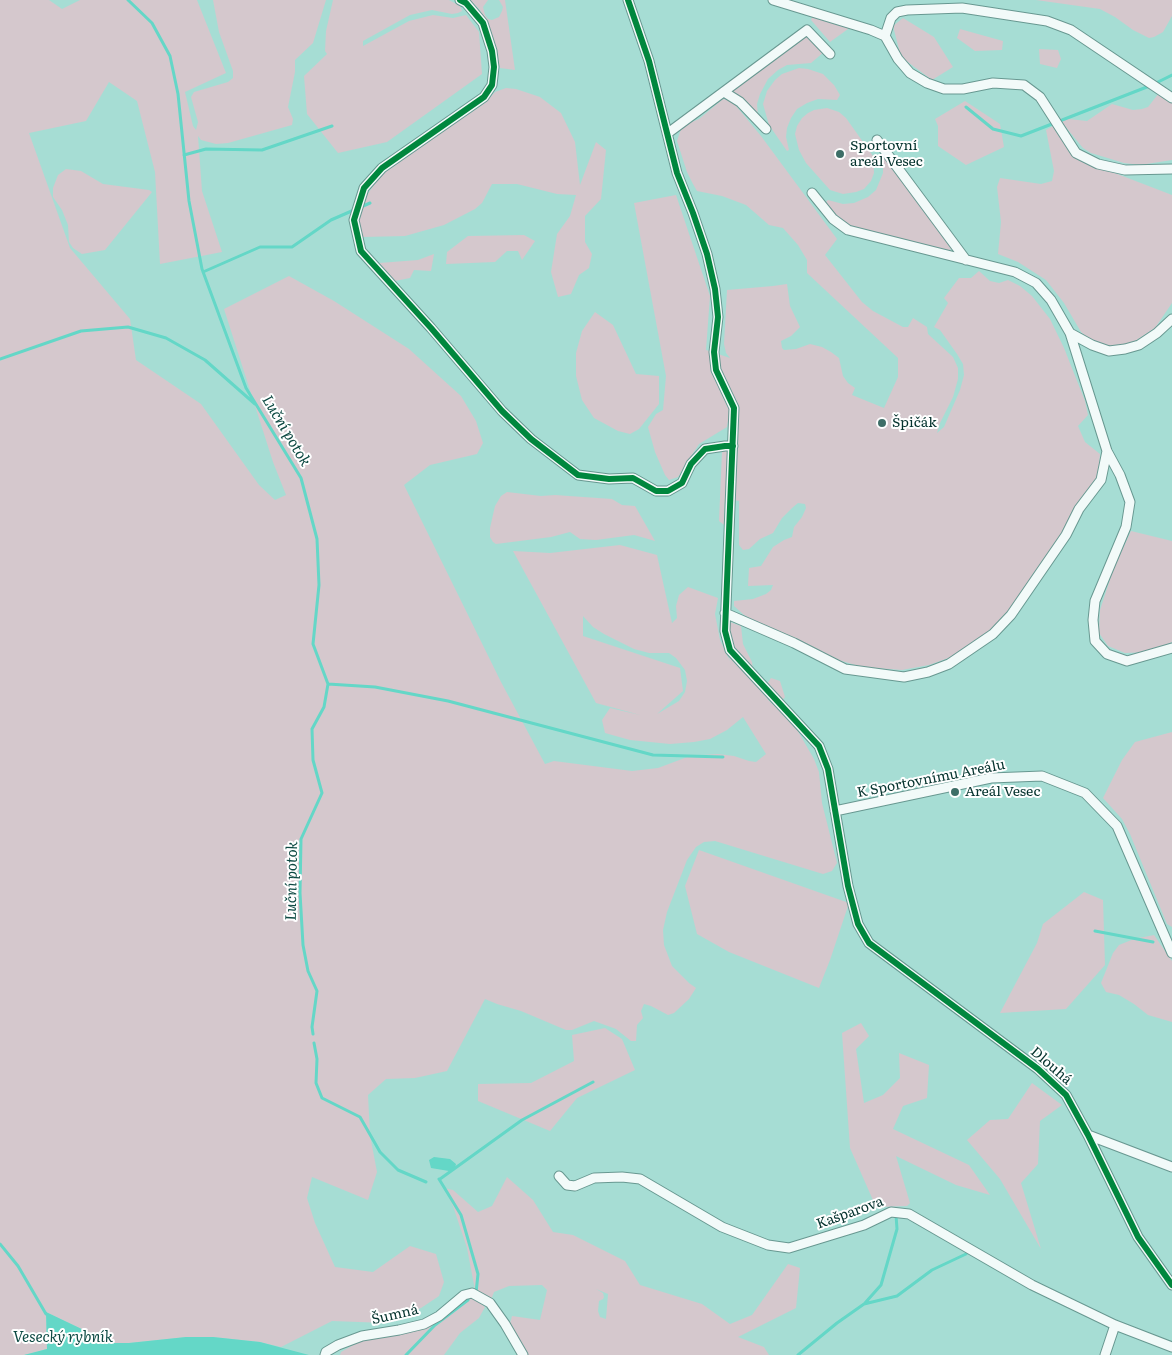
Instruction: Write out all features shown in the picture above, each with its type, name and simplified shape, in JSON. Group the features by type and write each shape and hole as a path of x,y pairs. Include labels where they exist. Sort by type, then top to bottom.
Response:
{"street":[{"path":"460,0 466,3 482,23 492,51 494,67 492,85 484,97 382,168 364,188 354,220 361,251 425,321 502,411 531,439 578,475 633,478 656,491 668,491 682,483 692,464 705,449 733,446"},
{"path":"628,0 649,61 677,173 707,254 715,288 718,317 714,352 716,370 734,408 725,631 730,650 819,746 828,768 835,811"},
{"path":"773,0 885,36 898,59 910,73 927,83 944,89 963,89 992,84 1024,86 1040,97 1076,153 1098,164 1125,170 1172,169"},
{"path":"885,36 891,18 897,12 907,10 962,8 1047,21 1071,30 1172,98"},
{"path":"668,133 807,30 830,54"},
{"path":"724,92 740,102 766,129"},
{"path":"877,140 966,260"},
{"path":"812,193 833,219 848,230 1015,272 1036,283 1051,300 1070,333 1107,451 1120,474 1130,502 1126,526 1095,601 1093,620 1094,641 1107,654 1127,661 1172,648"},
{"path":"1070,333 1092,345 1109,351 1140,345 1172,321"},
{"path":"725,613 845,668 904,677 928,672 949,664 994,634 1010,614 1066,535 1079,509 1101,480 1107,451"},
{"name":"K Sportovnímu Areálu","path":"835,811 992,778 1042,776 1085,793 1117,826 1172,953"},
{"name":"Dlouhá","path":"835,811 848,886 858,924 869,943 1038,1069 1066,1095 1088,1135 1138,1237 1172,1285"},
{"path":"1088,1135 1172,1167"},
{"name":"Kašparova","path":"559,1176 567,1186 575,1186 594,1178 622,1177 640,1179 722,1227 768,1245 789,1248 864,1224 891,1212 909,1214 1032,1285 1115,1325 1172,1347"},
{"name":"Šumná","path":"325,1353 362,1336 424,1324 439,1316 464,1295 472,1293 490,1303 523,1355"},
{"path":"1105,1355 1115,1325"}],"shaded area":[{"path":"0,0 49,0 62,9 80,0 197,0 226,73 185,92 193,126 196,130 198,122 191,97 194,92 228,82 233,78 233,71 219,32 213,0 326,0 313,43 295,60 295,72 288,107 293,119 292,125 228,143 216,144 201,140 198,136 202,191 222,252 160,264 155,172 137,101 109,82 86,121 29,133 70,248 130,319 136,360 201,404 259,485 275,500 286,495 273,462 224,309 289,276 334,301 409,349 461,396 476,421 483,443 477,454 430,465 404,485 501,682 545,764 554,761 632,771 658,768 690,756 718,754 756,762 766,754 743,717 727,730 710,739 694,742 670,744 630,740 605,733 602,720 610,708 640,715 596,703 513,551 550,553 620,545 657,555 672,623 677,618 676,606 679,595 688,587 718,598 715,614 720,640 730,661 722,631 730,622 741,626 743,644 752,662 755,683 763,690 771,678 780,681 785,697 778,705 767,699 792,721 814,759 819,772 822,803 837,863 832,871 823,874 715,841 704,842 696,847 687,860 667,912 663,930 664,945 672,966 696,988 689,999 674,1013 668,1015 644,1004 641,1011 643,1018 637,1025 636,1041 631,1041 616,1029 594,1021 572,1030 566,1030 521,1011 485,999 447,1071 415,1078 386,1079 368,1095 370,1135 377,1172 368,1200 312,1177 307,1198 315,1223 335,1267 373,1272 410,1246 436,1254 444,1282 439,1296 421,1308 386,1323 332,1321 281,1347 260,1342 213,1337 186,1337 111,1343 46,1312 47,1349 24,1355 0,1355","holes":["583,616 593,627 634,649 649,653 669,653 676,658 685,670 687,681 685,692 679,701 657,714 683,691 680,668 583,636"]},
{"path":"333,0 449,0 460,6 462,11 452,14 432,10 410,15 363,41 363,46 409,21 433,15 453,18 466,15 479,32 482,74 387,142 338,153 307,114 304,76 327,54 325,51 326,31"},
{"path":"470,0 488,0 483,7 485,15 488,19 492,20 499,17 502,11 503,7 499,0 505,0 515,70 500,68 487,24 480,10"},
{"path":"1036,0 1172,0 1172,16 1163,32 1149,38 1100,9"},
{"path":"814,13 848,26 848,29 830,42 811,20"},
{"path":"903,18 934,37 953,67 932,80 901,57 893,26"},
{"path":"960,29 1003,41 1002,50 975,51 957,38"},
{"path":"808,35 824,52 811,63 787,65 768,79 757,104 758,117 731,92"},
{"path":"1039,49 1058,50 1061,59 1057,68 1040,64"},
{"path":"799,68 823,74 834,85 840,95 837,100 818,99 797,109 787,128 786,137 789,150 787,151 769,125 763,104 767,91 775,80 782,74"},
{"path":"506,88 516,89 540,97 561,113 575,142 580,185 596,142 606,150 601,199 585,216 585,242 592,254 589,268 579,275 571,294 558,297 551,272 557,234 570,216 576,195 557,194 517,184 492,184 482,203 475,209 444,225 405,236 363,237 358,223 366,197 380,175 398,159 486,102 495,92"},
{"path":"1159,93 1172,102 1172,160 1140,165 1124,163 1091,153 1083,148 1060,118 1087,121 1112,104 1133,110 1142,109 1148,107"},
{"path":"723,99 732,101 761,136 837,239 825,255 862,302 873,311 903,327 908,327 913,318 927,327 928,334 953,357 958,368 958,379 953,397 937,433 944,427 960,390 964,375 963,364 957,354 940,330 934,327 948,303 944,298 959,278 971,278 979,271 990,281 999,283 1008,280 1020,286 1032,296 1050,319 1064,348 1085,401 1088,415 1078,426 1085,442 1100,454 1098,478 1055,547 1002,620 990,631 954,656 929,665 902,670 862,667 835,659 756,623 744,615 734,606 734,601 753,599 766,594 773,585 748,586 749,568 761,566 773,547 792,537 794,527 806,508 805,504 798,503 782,518 773,533 760,539 749,549 743,550 739,545 739,501 725,498 724,525 719,521 722,451 735,449 737,418 729,415 727,427 699,444 678,477 669,480 655,452 648,427 656,414 663,410 666,376 634,203 676,195 710,296 706,350 730,358 726,353 724,344 727,290 787,284 790,306 800,327 791,336 781,341 784,350 796,349 810,344 831,352 839,358 843,376 855,388 852,395 884,408 898,377 898,358 807,273 807,260 798,245 783,228 769,225 746,205 722,196 697,191 687,172 677,141 682,126 699,119"},
{"path":"965,101 1000,124 1004,147 966,165 938,146 938,126 935,119"},
{"path":"827,108 839,112 846,118 873,156 874,173 871,181 864,189 843,194 830,190 806,163 799,150 795,134 802,118 814,110"},
{"path":"1053,126 1070,150 1081,160 1172,195 1172,303 1155,328 1132,343 1109,346 1089,339 1081,332 1064,303 1046,280 1018,262 998,254 1001,222 997,187 1000,178 1041,184 1052,181 1054,171 1046,130"},
{"path":"885,155 953,248 947,251 855,228 841,220 830,209 826,202 828,200 843,204 854,203 868,197 876,190 883,173 883,156"},
{"path":"66,169 81,171 103,184 152,192 105,250 82,254 73,248 69,242 68,225 62,210 53,197 53,188 58,175"},
{"path":"524,235 535,241 522,260 518,251 507,251 495,262 446,264 447,252 468,236"},
{"path":"434,254 431,271 414,270 410,278 395,281 379,263 418,260"},
{"path":"595,312 613,325 636,374 659,376 659,404 639,429 630,434 618,431 594,418 582,400 576,376 576,353 582,331"},
{"path":"507,492 541,496 555,495 612,499 622,505 635,506 655,541 634,535 596,540 580,539 570,532 551,537 496,544 490,537 490,528 495,506 501,496"},
{"path":"1131,531 1172,541 1172,642 1153,652 1125,653 1108,646 1099,633 1100,610 1113,570"},
{"path":"1172,732 1172,927 1167,924 1122,819 1103,798 1122,760 1135,742"},
{"path":"699,850 849,903 819,988 729,952 697,934 685,886"},
{"path":"1084,892 1103,900 1105,965 1066,1009 1000,1013 1037,943 1043,924"},
{"path":"1154,935 1172,961 1172,1022 1148,1015 1119,995 1106,992 1101,983 1113,953 1119,945 1134,939"},
{"path":"861,1023 869,1036 856,1049 864,1103 883,1095 900,1078 899,1053 929,1065 927,1098 903,1106 893,1129 969,1165 990,1195 956,1185 896,1156 910,1203 907,1206 876,1207 850,1148 842,1033"},
{"path":"605,1028 622,1039 635,1070 577,1098 550,1131 478,1101 478,1084 531,1083 574,1061 572,1035"},
{"path":"1032,1083 1062,1105 1040,1121 1038,1164 1021,1183 1041,1249 1000,1179 967,1140 990,1120 1008,1119"},
{"path":"507,1177 533,1200 553,1232 573,1235 625,1261 640,1285 702,1304 730,1324 752,1315 788,1264 800,1268 796,1308 738,1337 764,1347 769,1355 528,1355 521,1348 509,1327 512,1316 540,1320 547,1290 542,1285 509,1286 494,1292 491,1300 475,1290 467,1248 453,1206 444,1188 453,1190 478,1212 492,1206","holes":["596,1289 608,1294 606,1319 600,1317 598,1311 599,1301 604,1297 603,1293"]},
{"path":"473,1297 485,1307 479,1318 460,1333 444,1355 340,1355 341,1352 362,1340 444,1314"}],"water":[{"path":"434,1157 450,1159 456,1164 455,1168 449,1171 431,1168 429,1160"},
{"name":"Vesecký rybník","path":"46,1312 111,1343 186,1337 213,1337 260,1342 309,1355 24,1355 47,1349"}],"waterway":[{"name":"Luční potok","path":"128,0 152,23 170,56 178,94 189,201 202,269 246,388 301,478 317,539 319,585 313,644 328,684 324,707 312,729 313,760 322,793 301,839 300,893 303,945 308,971 317,991 312,1027 313,1034"},
{"path":"966,107 993,129 1021,136 1152,85 1172,75"},
{"path":"184,155 206,149 262,150 332,126"},
{"path":"203,272 260,247 292,247 331,220 370,203"},
{"path":"0,359 81,331 128,327 166,338 205,360 255,404"},
{"path":"328,684 375,687 448,701 653,755 723,757"},
{"path":"1095,931 1153,942"},
{"name":"Luční potok","path":"314,1043 317,1059 316,1083 322,1098 360,1117 380,1152 398,1170 426,1182"},
{"path":"440,1179 522,1120 593,1082"},
{"name":"Luční potok","path":"439,1179 461,1215 478,1274 476,1293"},
{"path":"865,1303 881,1285 897,1229 896,1215"},
{"path":"0,1244 18,1266 46,1314"},
{"path":"798,1355 864,1304 897,1296 932,1270 966,1254"},
{"name":"Luční potok","path":"406,1355 435,1325 468,1300"}],"cycle path":[{"path":"460,0 466,3 483,23 492,51 494,67 492,85 484,97 382,168 364,188 354,220 361,251 431,328 502,411 531,439 578,475 609,479 633,478 656,491 668,491 682,483 691,464 705,449 733,446"},
{"path":"628,0 649,61 677,173 707,254 715,289 718,317 714,352 716,370 734,408 725,631 730,650 819,746 828,769 848,886 858,924 869,943 1038,1069 1066,1095 1088,1135 1138,1237 1172,1285"}],"place":[{"name":"Sportovní areál Vesec","path":"840,154"},
{"name":"Špičák","path":"882,423"},
{"name":"Areál Vesec","path":"955,792"}]}
